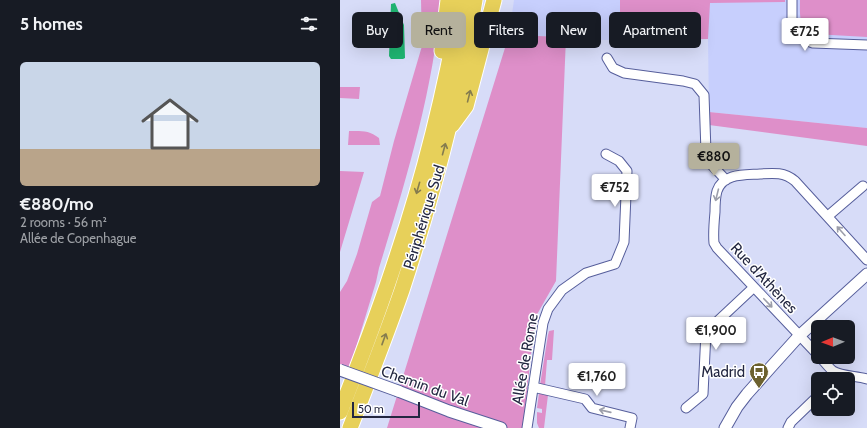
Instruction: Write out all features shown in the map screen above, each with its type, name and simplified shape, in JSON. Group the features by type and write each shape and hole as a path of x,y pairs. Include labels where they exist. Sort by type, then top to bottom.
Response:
{"highway":[{"path":"448,0 441,62 434,98 442,126 466,106 494,0"},
{"name":"Périphérique Sud","path":"350,428 401,291 422,226 442,126 461,0"},
{"name":"Périphérique Sud","path":"340,412 370,336 398,254 418,188 461,74 475,0"}],"street":[{"path":"792,0 792,21 802,39 813,43 867,45"},
{"path":"607,58 613,68 624,73 695,84 704,95 706,152 708,160 726,180 733,176 739,175 773,173 788,176 795,181 828,216 867,260"},
{"name":"Allée de Rome","path":"527,428 543,323 548,309 562,290 586,274 615,264 624,242 627,171 619,161 606,154"},
{"name":"Rue d'Athènes","path":"726,180 722,183 716,194 714,243 716,248 811,348"},
{"path":"828,216 863,186"},
{"path":"725,428 737,407 747,394 800,336 867,274"},
{"path":"686,408 704,394 706,332 753,288"},
{"name":"Rue d'Athènes","path":"826,364 834,372"},
{"name":"Chemin du Val","path":"340,370 449,411 501,428"},
{"path":"855,376 867,379"},
{"path":"533,387 585,399 592,408 632,418 630,428"},
{"path":"788,428 791,422 811,403"}],"shaded area":[{"path":"421,0 441,0 440,12 421,12"},
{"path":"514,0 867,0 867,128 709,112 708,39 701,39 701,12 609,12 609,40 604,40 601,40 601,12 546,12 546,36 538,36 538,12 512,12"},
{"path":"620,0 785,0 785,2 710,3 708,39 701,39 701,12 620,12"},
{"path":"800,0 867,0 867,37 814,34 805,28 801,20"},
{"path":"395,3 399,12 391,12 391,4"},
{"path":"403,23 405,58 391,59 389,56 389,48 403,48"},
{"path":"538,36 546,36 546,48 566,48 556,281 535,318 523,428 387,428 505,48 538,48"},
{"path":"421,48 435,48 417,136 376,282 350,367 340,364 340,292 347,281 357,254 372,202 380,196 394,141"},
{"path":"340,87 360,87 359,99 340,98"},
{"path":"709,112 867,128 867,146 709,125"},
{"path":"349,131 372,134 379,138 380,145 348,145"},
{"path":"340,171 364,172 340,252"},
{"path":"554,330 552,360 547,360 545,386 540,385 549,331"},
{"path":"539,393 548,395 544,428 539,428 537,423 537,412 542,413 542,409 537,408"}],"place":[{"name":"Madrid","path":"759,389"}]}
